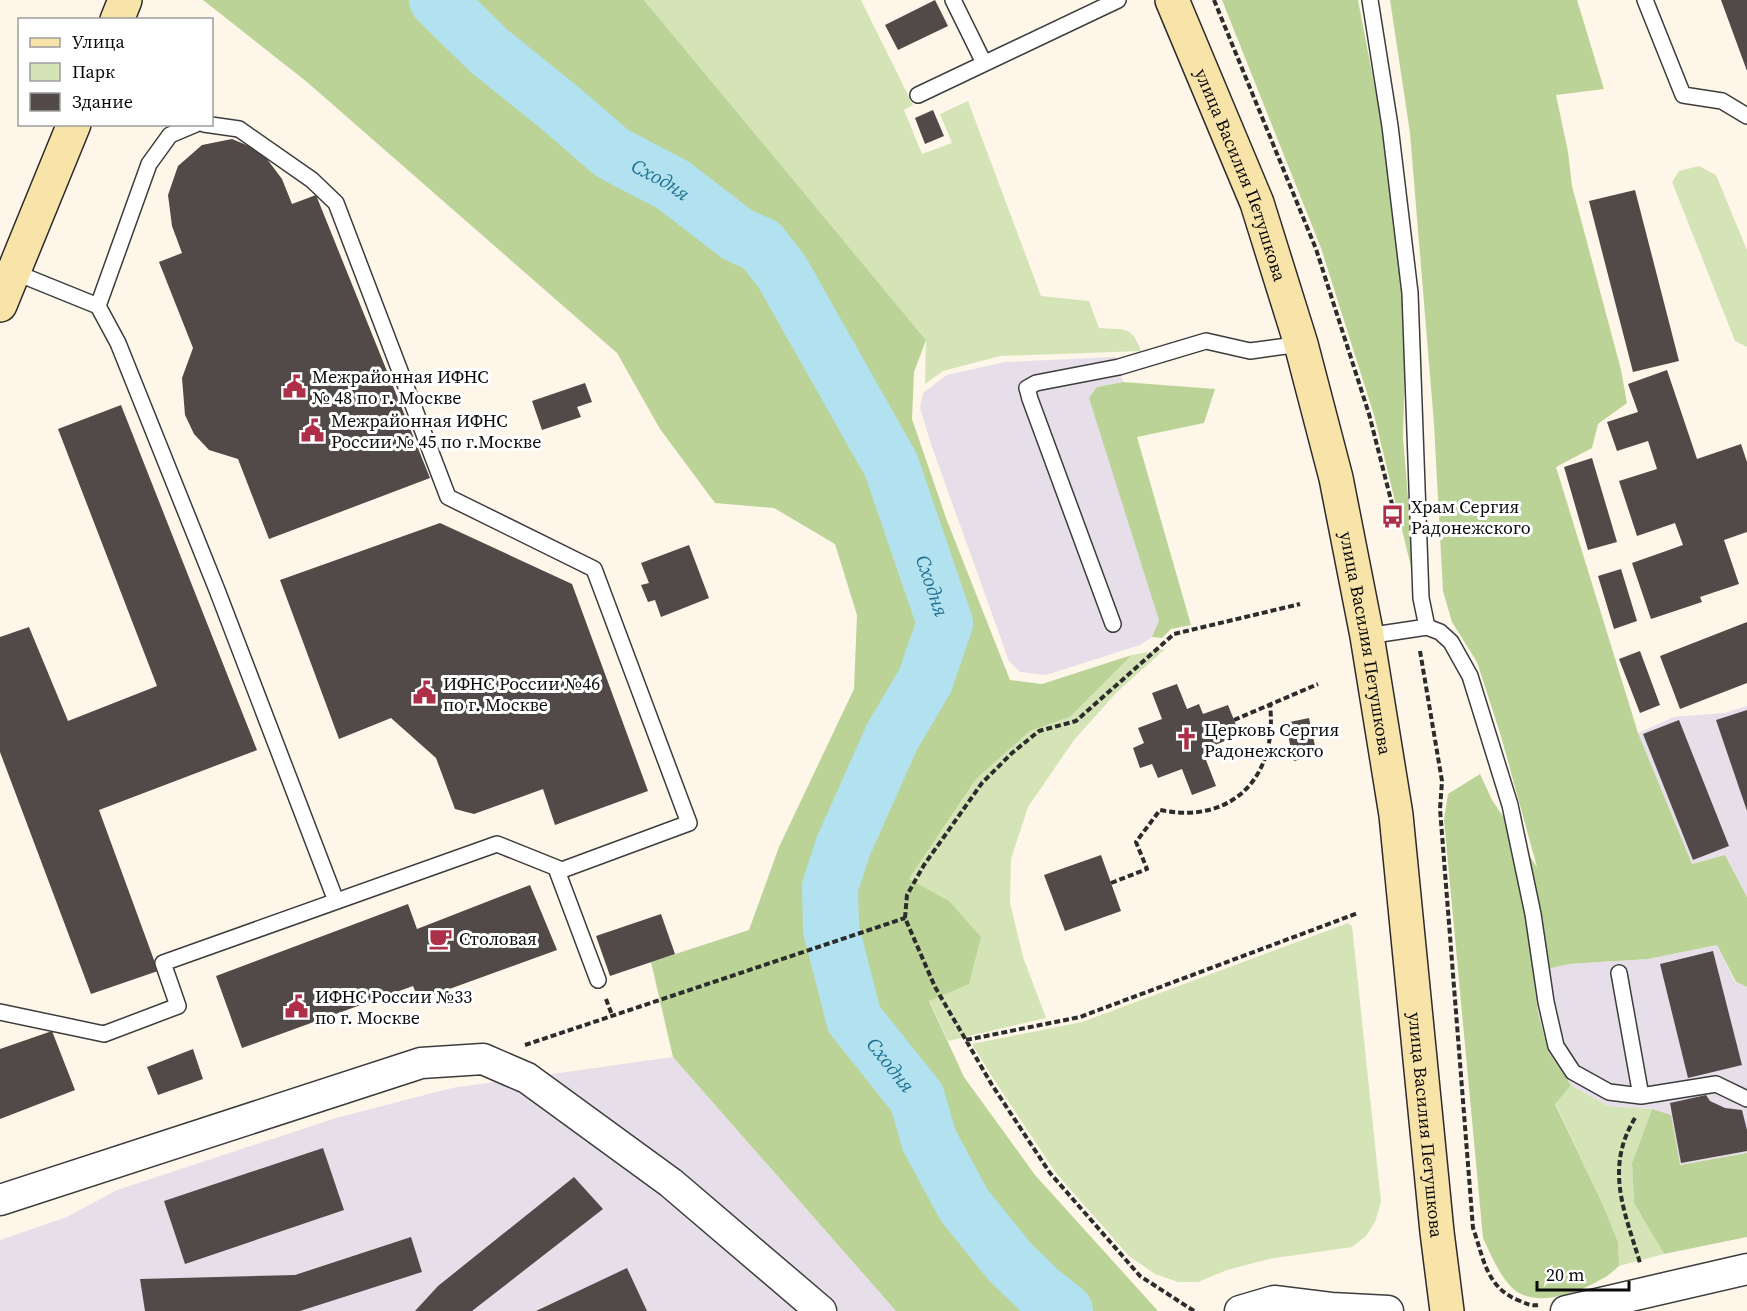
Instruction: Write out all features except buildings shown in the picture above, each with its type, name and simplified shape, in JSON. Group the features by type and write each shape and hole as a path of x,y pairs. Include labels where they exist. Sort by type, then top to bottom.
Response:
{"main road":[{"path":"118,18 125,0"},
{"name":"улица Василия Петушкова","path":"1172,0 1257,202 1301,344 1336,478 1366,636 1396,815 1436,1221 1448,1311"},
{"path":"0,304 73,126"}],"street":[{"path":"0,1200 421,1063 483,1059 527,1078 671,1183 821,1311"},
{"path":"1554,1308 1747,1269"},
{"path":"1240,1311 1274,1301 1331,1308 1388,1311"}],"lane":[{"path":"953,0 984,63"},
{"path":"918,95 1118,0"},
{"path":"1370,0 1390,126 1410,293 1422,628"},
{"path":"1645,0 1683,95 1722,101 1747,116"},
{"path":"0,1011 104,1034 178,1006 163,963 497,844 562,870 689,823 594,569 448,497 336,203 312,180 239,129 213,125"},
{"path":"98,306 149,164 170,135 191,126"},
{"path":"14,272 98,306 118,343 217,590 336,901"},
{"path":"1113,624 1030,399 1028,388 1036,383 1119,367 1206,341 1250,351 1301,344"},
{"path":"1366,636 1422,628 1440,632 1451,642 1470,676 1510,805 1533,914 1546,1002 1556,1047 1573,1072 1609,1092 1648,1095 1716,1084 1747,1099"},
{"path":"556,868 598,980"},
{"path":"1619,973 1648,1095"}],"path":[{"path":"1214,0 1316,249 1369,414 1395,516"},
{"path":"1194,1311 1140,1276 1050,1173 992,1085 934,987 905,918 907,895 924,865 982,783 1011,753 1039,730 1076,721 1173,634 1300,604"},
{"path":"1422,628 1442,781 1440,809 1473,1228 1490,1276 1498,1290 1507,1297 1530,1306 1554,1308"},
{"path":"1234,720 1318,684"},
{"path":"1111,883 1147,868 1136,842 1160,810 1190,814 1206,811 1235,797 1248,786 1267,757 1271,731 1270,705"},
{"path":"966,1040 1080,1017 1358,913"},
{"path":"483,1059 905,918"},
{"path":"1637,1255 1622,1206 1618,1181 1619,1164 1632,1121 1648,1095"}],"shaded area":[{"path":"1116,357 1123,382 1097,387 1159,620 1152,637 1140,645 1046,675 1020,672 1009,661 932,447 920,408 923,393 947,375 1005,362"},
{"path":"1747,706 1747,897 1725,855 1692,864 1638,733 1674,717 1724,713"},
{"path":"1717,945 1735,982 1747,987 1747,1153 1679,1165 1652,1109 1608,1106 1571,1085 1549,1053 1538,1013 1533,972 1569,964 1648,959"},
{"path":"673,1057 896,1311 0,1311 0,1240 67,1217 117,1190 336,1118 452,1088"}],"green space":[{"path":"203,0 644,0 926,340 914,372 912,419 946,518 1010,680 1042,684 1132,655 1070,717 1030,731 976,779 909,879 949,901 981,937 969,984 929,1001 964,1077 1035,1175 1158,1311 896,1311 673,1057 651,962 749,930 779,847 854,689 857,615 835,544 774,508 715,503 660,429 617,353 307,82"},
{"path":"644,0 861,0 913,105 904,110 922,154 952,143 940,114 968,101 1041,296 1089,301 1099,328 1126,330 1134,337 1141,351 1000,356 943,371 925,384 926,340"},
{"path":"1222,0 1358,0 1381,120 1406,321 1403,437 1415,583 1374,415 1321,248"},
{"path":"1390,0 1577,0 1604,89 1556,95 1568,152 1572,186 1621,370 1627,403 1598,424 1592,448 1556,467 1638,733 1692,864 1725,855 1747,897 1747,987 1736,982 1717,945 1648,959 1569,964 1533,972 1538,1013 1549,1053 1571,1085 1555,1104 1618,1242 1619,1266 1610,1274 1582,1289 1549,1298 1528,1297 1513,1289 1498,1268 1483,1238 1444,820 1448,794 1480,774 1492,800 1537,867 1501,736 1477,662 1452,622 1443,591 1434,424 1410,133"},
{"path":"1699,166 1716,175 1747,250 1747,347 1735,341 1672,182 1679,171"},
{"path":"1123,382 1215,389 1204,423 1137,437 1191,625 1171,629 1162,638 1152,637 1159,620 1089,398 1097,387"},
{"path":"1165,649 1117,692 1074,740 1028,807 1011,859 1010,903 1023,957 1046,1018 948,1041 929,1000 909,879 976,779 1030,731 1070,717 1132,655"},
{"path":"1348,923 1352,926 1381,1202 1375,1222 1366,1236 1352,1247 1269,1259 1227,1270 1198,1282 1178,1282 1155,1274 1129,1256 1056,1173 972,1044 1082,1022"},
{"path":"1571,1085 1608,1106 1652,1109 1632,1163 1634,1203 1664,1254 1619,1266 1618,1242 1555,1103"},
{"path":"1652,1109 1671,1115 1680,1165 1747,1153 1747,1237 1664,1254 1634,1203 1632,1163"}],"waterway":[{"name":"Сходня","path":"437,0 489,51 612,153 673,185 738,235 761,245 782,272 891,465 945,623 925,681 892,737 843,847 830,887 831,929 854,1019 917,1098 929,1140 964,1205 1010,1262 1065,1311"}],"place":[{"name":"Межрайонная ИФНС № 48 по г. Москве","path":"294,386"},
{"name":"Межрайонная ИФНС России № 45 по г.Москве","path":"313,430"},
{"name":"Храм Сергия Радонежского","path":"1393,516"},
{"name":"ИФНС России №46 по г. Москве","path":"425,693"},
{"name":"Церковь Сергия Радонежского","path":"1186,739"},
{"name":"Столовая","path":"441,938"},
{"name":"ИФНС России №33 по г. Москве","path":"297,1006"}]}
